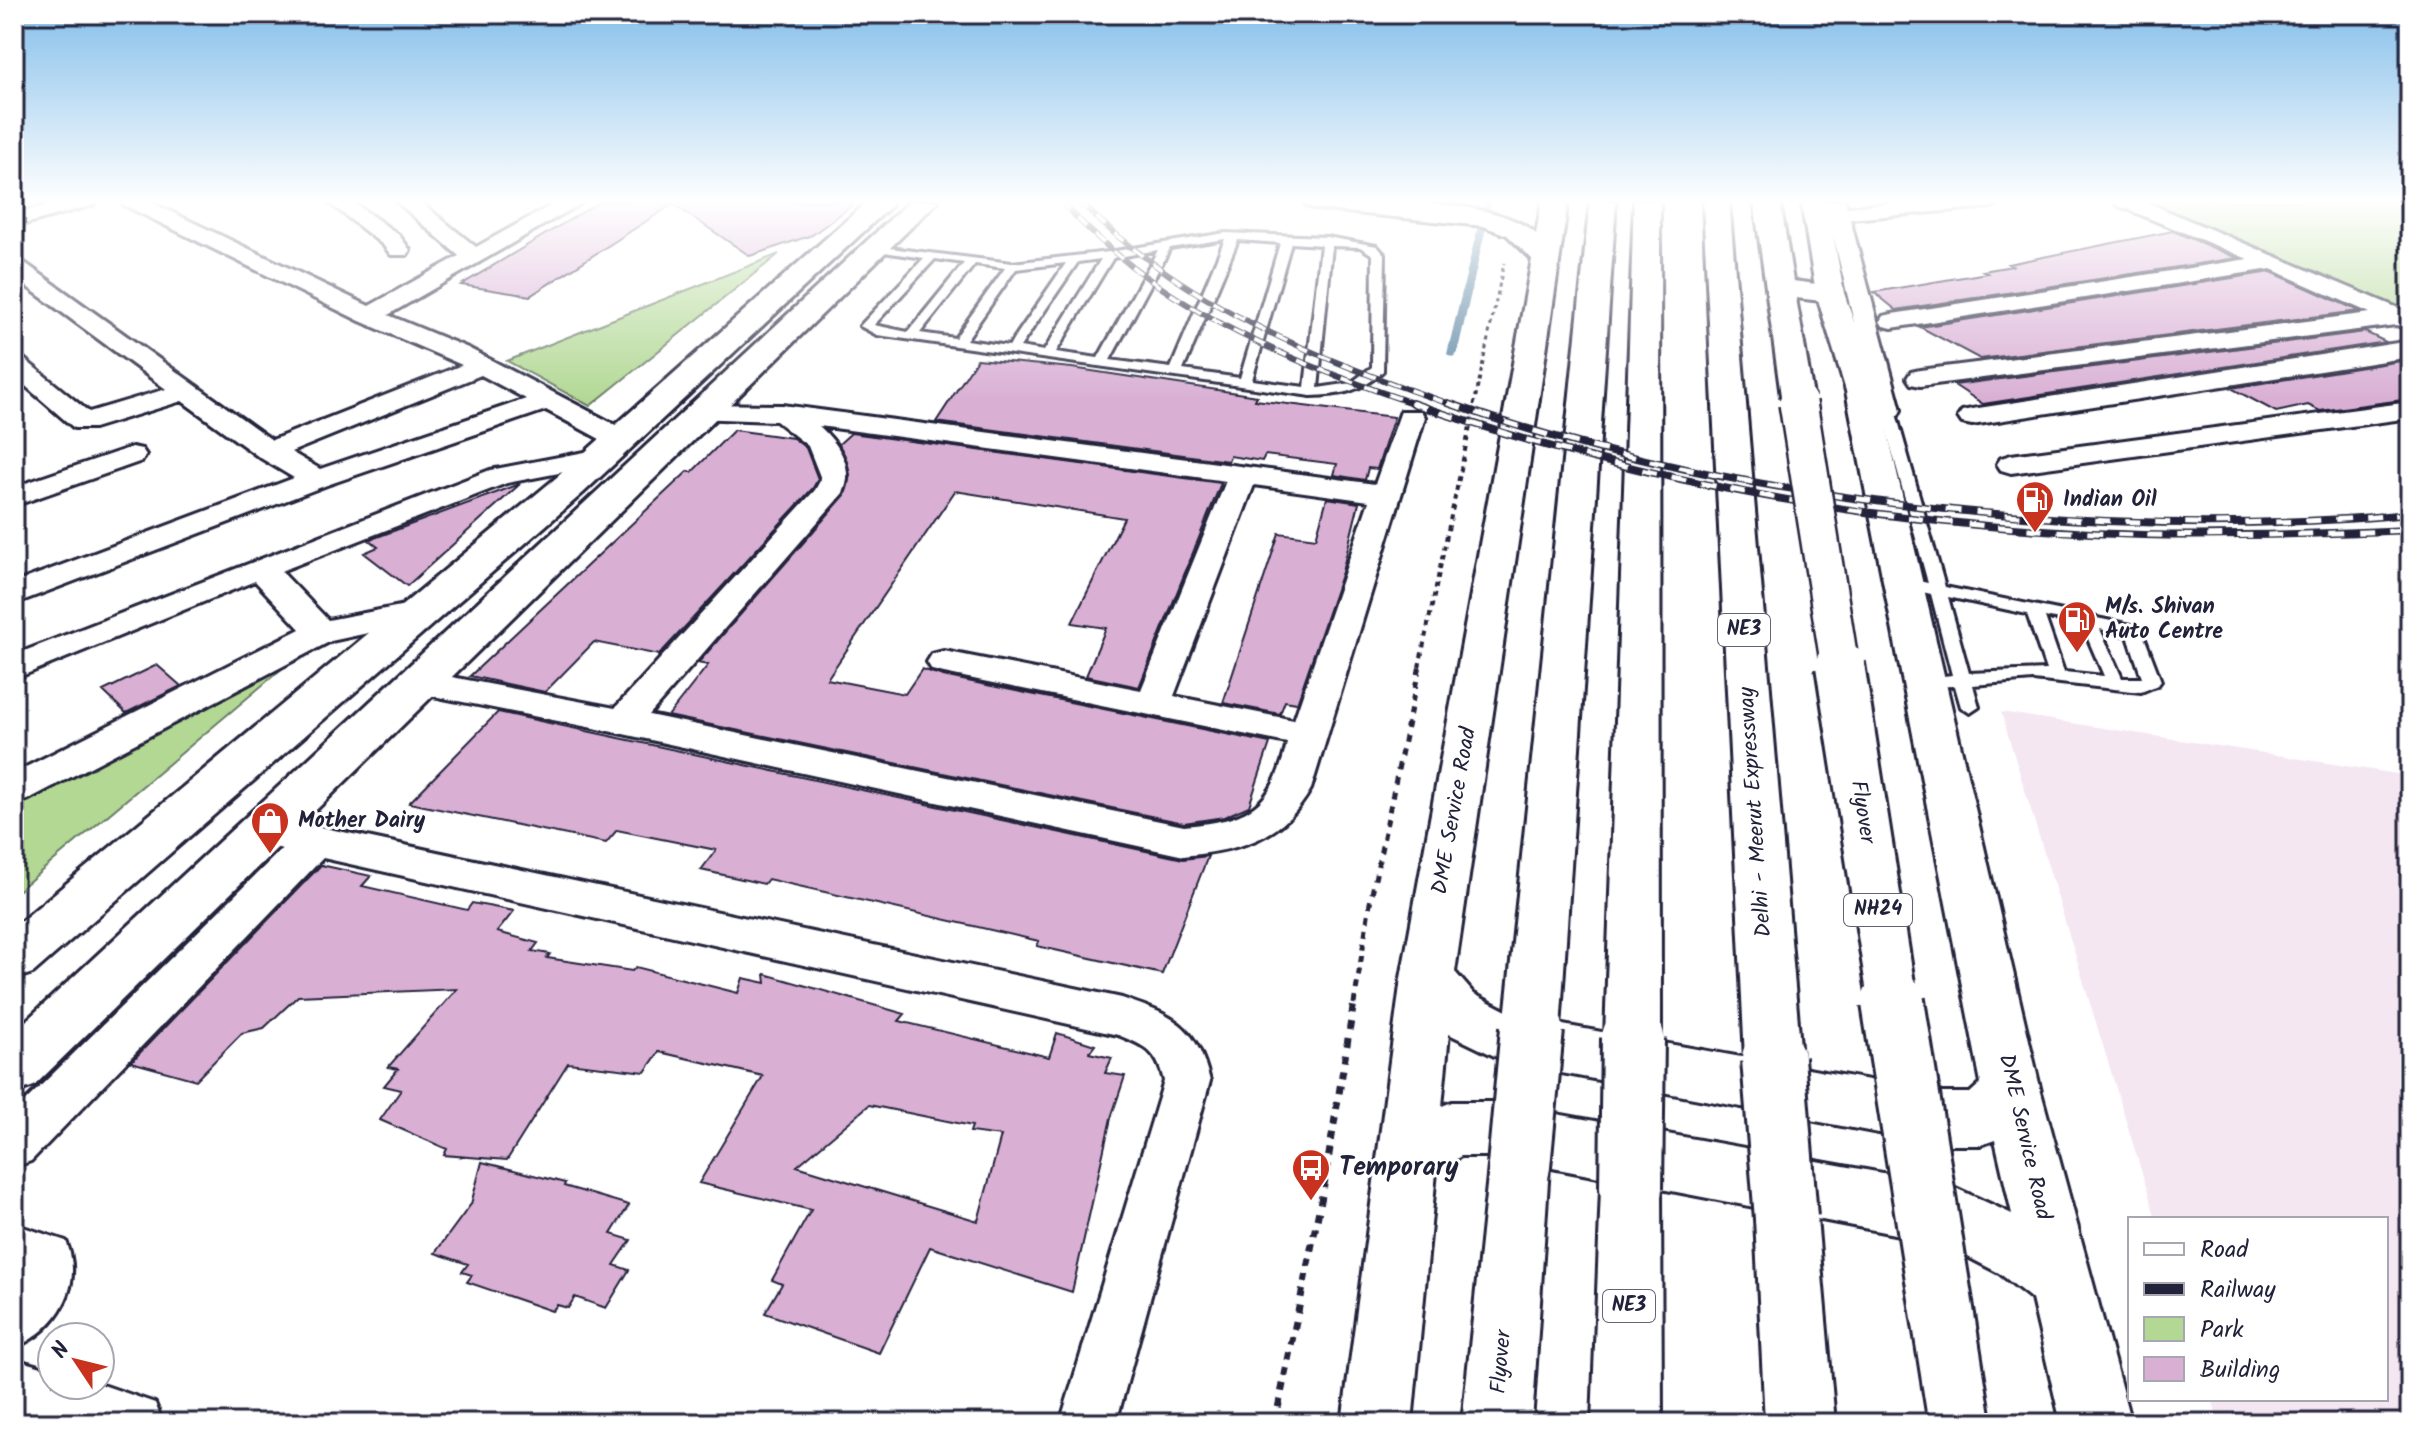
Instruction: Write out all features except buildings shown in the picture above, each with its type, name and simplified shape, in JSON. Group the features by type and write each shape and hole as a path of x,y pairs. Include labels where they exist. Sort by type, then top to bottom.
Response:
{"main road":[{"path":"14,958 611,448 810,268"},
{"path":"14,1068 856,268"},
{"name":"DME Service Road","path":"1377,1423 1428,978 1546,268"},
{"name":"Flyover","path":"1497,1423 1597,268"},
{"name":"NE3","path":"1627,1423 1646,268"},
{"name":"Delhi - Meerut Expressway","path":"1720,268 1800,1423"},
{"name":"Flyover","path":"1776,268 1960,1423"},
{"name":"DME Service Road","path":"1826,268 1830,293 1920,587 1944,682 2012,1092 2096,1423"},
{"path":"1779,288 1830,293"},
{"path":"1428,978 1455,1010 1509,1039 1942,1119 1981,1119 2012,1092"},
{"path":"1407,1158 1452,1129 1506,1132 1949,1215 2021,1251 2058,1279"}],"street":[{"path":"17,268 269,451 317,479"},
{"path":"270,268 369,316 483,365 549,400 611,448"},
{"path":"369,316 454,268"},
{"path":"1852,268 1888,410"},
{"path":"1892,321 2235,268"},
{"path":"2288,268 2404,320"},
{"path":"1920,378 2404,320"},
{"path":"1972,417 2410,349"},
{"path":"14,363 84,422 186,391"},
{"path":"269,451 483,365"},
{"path":"14,594 317,479 549,400"},
{"path":"2011,464 2410,410"},
{"path":"704,412 782,413 1386,494"},
{"path":"623,722 828,493 835,479 826,446 782,413"},
{"path":"420,683 623,722 1184,841 1214,839 1276,812 1294,787 1307,735 1411,417"},
{"path":"14,668 260,568 500,476 611,448"},
{"path":"14,497 132,455"},
{"path":"1153,704 1243,475"},
{"path":"260,568 321,632"},
{"path":"14,790 321,632 421,612"},
{"path":"944,662 1307,735"},
{"path":"264,830 1122,1017 1158,1031 1181,1052 1187,1081 1088,1423"},
{"path":"14,1145 315,841"},
{"path":"14,1249 48,1259 50,1273 45,1287 14,1321"},
{"path":"14,1387 135,1423"}],"lane":[{"path":"921,268 866,326 877,331 1311,392 1349,391 1368,380 1378,368 1379,268"},
{"path":"911,336 966,268"},
{"path":"958,343 1011,268"},
{"path":"1012,350 1068,268"},
{"path":"1048,355 1101,268"},
{"path":"1102,363 1154,268"},
{"path":"1175,373 1220,268"},
{"path":"1245,382 1278,268"},
{"path":"1311,392 1324,268"},
{"path":"1888,410 1920,587 2130,630 2135,634 2152,681 2141,686 2056,675 1944,682"},
{"path":"2034,610 2056,675"},
{"path":"2089,622 2115,681"},
{"path":"1944,682 1970,707"}],"path":[{"path":"1275,1423 1323,1191 1370,903 1503,268"}],"shaded area":[{"path":"2001,712 2410,776 2410,1423 2219,1423 2213,1401 2388,1401 2388,1217 2155,1217"}],"green space":[{"path":"743,268 762,268 590,406 507,361"},
{"path":"2278,268 2410,268 2410,328"},
{"path":"309,646 14,894 14,797"}],"waterway":[{"path":"1452,354 1472,268"}],"railway":[{"path":"1134,268 1181,301 1272,349 1417,405"},
{"path":"1159,268 1254,325 1351,368 1453,405"},
{"path":"1412,403 1417,405"},
{"path":"1448,403 1559,438 1677,467 1799,490 1923,507 2048,518 2172,523 2293,521 2410,514"},
{"path":"1417,405 1501,432 1681,479 1865,512 2050,531 2143,535 2276,535 2410,530"}],"place":[{"name":"Indian Oil","path":"2035,534"},
{"name":"M/s. Shivan Auto Centre","path":"2077,654"},
{"name":"Mother Dairy","path":"270,855"},
{"name":"Temporary","path":"1311,1202"}]}
